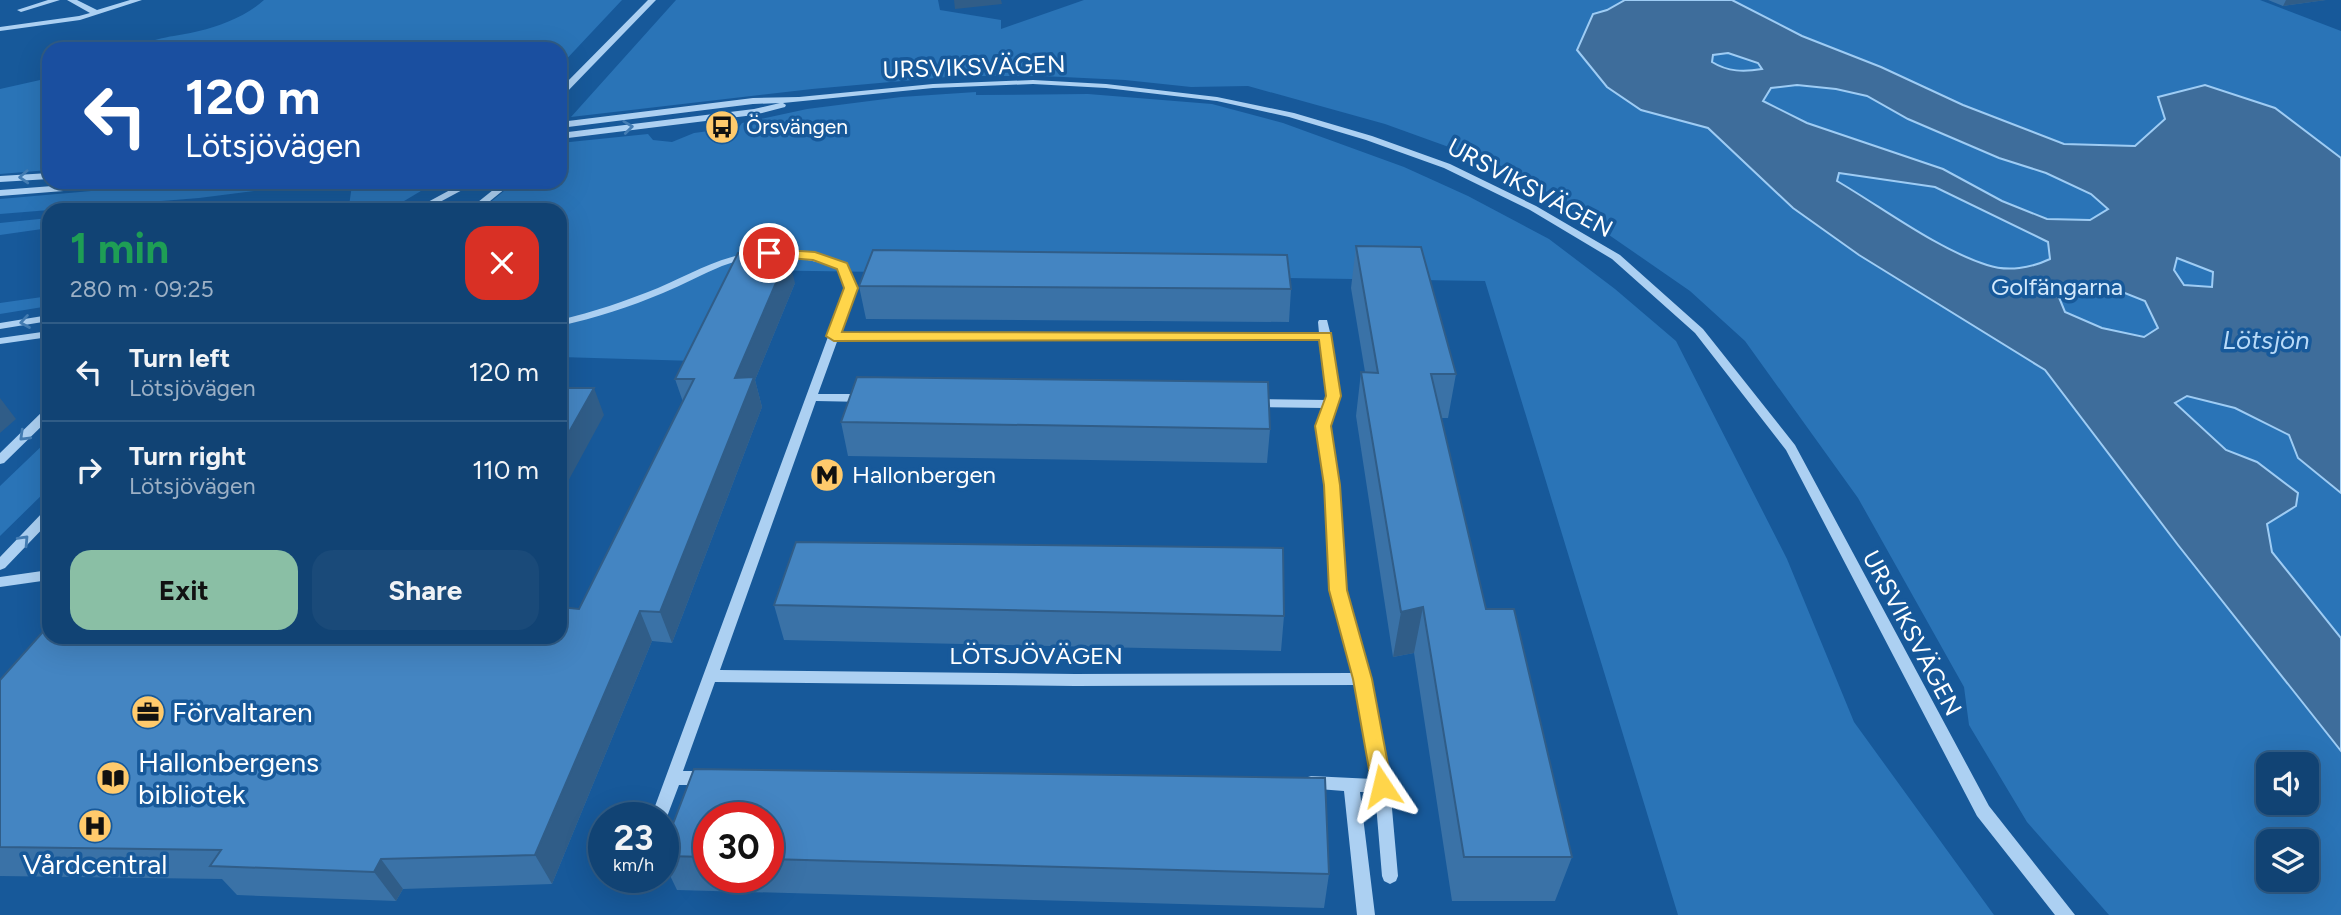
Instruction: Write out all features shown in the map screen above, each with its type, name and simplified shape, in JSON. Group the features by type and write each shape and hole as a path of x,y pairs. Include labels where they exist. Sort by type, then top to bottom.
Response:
{"street":[{"path":"21,10 56,0"},
{"path":"71,0 96,13"},
{"path":"0,29 37,26 96,13 138,0"},
{"path":"567,86 652,0"},
{"name":"URSVIKSVÄGEN","path":"567,124 753,101 799,100 933,86 1033,82 1119,87 1217,99 1304,119 1369,138 1447,166 1533,208 1616,257 1699,331 1791,448 1983,811 2066,915"},
{"name":"URSVIKSVÄGEN","path":"567,134 754,113 799,100"},
{"path":"0,179 42,176"},
{"path":"0,193 51,189"},
{"path":"431,203 456,189"},
{"path":"442,203 459,189"},
{"path":"482,203 500,189"},
{"path":"567,321 596,315 662,290 727,260 769,253 815,256 843,266 851,288 665,802"},
{"path":"0,326 42,319"},
{"path":"834,336 1324,329 1334,396 1323,426 1332,485 1338,590 1362,679 1382,786 1390,876"},
{"path":"0,341 42,335"},
{"path":"811,397 878,398"},
{"path":"1235,402 1331,404"},
{"path":"0,460 42,419"},
{"path":"0,565 42,521"},
{"path":"0,582 42,576"},
{"name":"LÖTSJÖVÄGEN","path":"710,676 1075,680 1362,679"},
{"path":"674,778 728,778"},
{"path":"1298,782 1382,786"},
{"path":"1351,785 1366,915"}],"green space":[{"path":"264,0 622,0 567,59 567,42 150,42 225,23"},
{"name":"Golfängarna","path":"676,0 938,0 940,10 1001,20 1001,29 1084,0 2260,0 2341,31 2341,915 2109,915 2027,822 1969,725 1964,687 1858,498 1745,341 1690,291 1518,172 1385,124 1248,86 1191,87 1125,80 1042,76 958,76 812,89 571,117"},
{"path":"42,80 42,171 0,174 0,89"},
{"path":"976,92 976,95 1088,94 1212,104 1283,123 1404,167 1468,196 1549,239 1615,289 1676,341 1787,559 1854,722 1994,915 1678,915 1485,281 740,270 695,361 567,357 567,203 490,203 506,189 567,189 567,142 648,134 653,140 672,142 694,133 739,127 742,123 807,109 901,97"},
{"path":"114,189 269,189 137,203 42,203 42,211 0,214 0,199"},
{"path":"351,189 424,189 401,203 349,203"},
{"path":"42,219 42,229 0,235 0,223"},
{"path":"42,297 42,307 0,314 0,303"},
{"path":"42,446 42,495 0,536 0,486"}],"water":[{"name":"Lötsjön","path":"1625,0 1732,0 1802,36 1881,67 1963,105 2064,144 2135,146 2165,119 2158,97 2205,85 2275,108 2341,158 2341,493 2298,458 2289,435 2235,408 2187,396 2175,403 2226,450 2257,462 2298,493 2296,506 2267,524 2272,552 2341,638 2341,751 2178,545 2045,370 1859,255 1793,208 1708,128 1641,110 1607,87 1577,50 1593,14","holes":["1728,53 1758,63 1762,69 1742,71 1724,68 1712,62 1713,55","1797,85 1836,89 1867,96 1908,119 1999,158 2046,173 2091,194 2108,209 2090,220 2047,219 2002,201 1943,169 1807,123 1763,101 1771,88","1839,173 1935,187 2048,242 2050,259 2019,268 1987,265 1930,239 1837,181","2177,258 2213,272 2212,287 2184,285 2174,270","2102,284 2145,301 2158,328 2144,337 2102,328 2065,312 2058,295 2073,288"]}],"building":[{"path":"1356,246 1421,247 1456,374 1431,374 1486,609 1514,609 1572,857 1464,857 1423,607 1401,612 1361,372 1378,373"},
{"path":"873,250 1287,255 1291,289 859,286"},
{"path":"738,253 788,255 735,378 754,377 660,612 640,611 535,855 381,859 374,872 210,866 221,850 0,847 0,680 42,633 42,644 567,644 567,608 579,609 694,379 675,379"},
{"path":"857,377 1268,382 1270,429 841,422"},
{"path":"567,388 594,388 567,436"},
{"path":"796,542 1283,548 1284,616 774,605"},
{"path":"694,769 1325,778 1329,874 784,859 784,802 693,802 693,857 679,856 679,808"}],"place":[{"name":"Örsvängen","path":"722,127"},
{"name":"Hallonbergen","path":"827,475"},
{"name":"Förvaltaren","path":"148,712"},
{"name":"Hallonbergens bibliotek","path":"113,778"},
{"name":"Vårdcentral","path":"95,826"}],"route":[{"path":"769,253 815,256 843,266 851,288 834,336 1326,336 1334,396 1323,426 1332,485 1338,590 1362,679 1382,786"}]}
